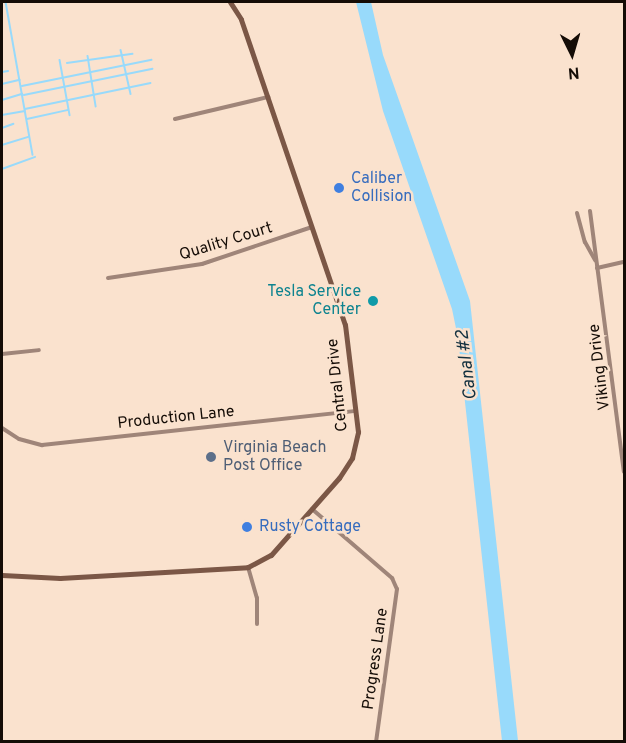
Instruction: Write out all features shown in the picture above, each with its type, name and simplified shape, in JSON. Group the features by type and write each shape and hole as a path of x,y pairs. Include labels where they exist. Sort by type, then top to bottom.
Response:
{"street":[{"name":"Central Drive","path":"2,575 60,578 248,567 271,555 346,469 352,458 358,432 357,411 345,325 241,19 230,2"},
{"path":"175,118 268,97"},
{"name":"Viking Drive","path":"590,211 606,318 624,472"},
{"name":"Viking Drive","path":"578,213 585,242 596,261"},
{"name":"Quality Court","path":"108,278 202,264 313,227"},
{"path":"597,268 624,262"},
{"path":"2,354 39,350"},
{"name":"Production Lane","path":"2,428 19,439 42,445 357,411"},
{"name":"Progress Lane","path":"311,509 392,579 397,589 376,741"},
{"path":"248,567 257,598 257,624"}],"water":[{"name":"Canal #2","path":"356,2 371,2 383,55 470,301 518,741 502,741 458,338 452,309 383,111"}],"waterway":[{"path":"6,2 33,155"},
{"path":"121,50 131,94"},
{"path":"67,63 132,54"},
{"path":"88,56 96,106"},
{"path":"60,60 70,115"},
{"path":"22,86 151,60"},
{"path":"24,95 152,69"},
{"path":"2,72 8,71"},
{"path":"2,84 20,80"},
{"path":"25,109 150,83"},
{"path":"2,100 22,94"},
{"path":"27,119 68,110"},
{"path":"2,115 25,111"},
{"path":"2,128 13,124"},
{"path":"2,145 29,137"},
{"path":"2,169 35,157"}],"place":[{"name":"Caliber Collision","path":"339,188"},
{"name":"Tesla Service Center","path":"373,301"},
{"name":"Virginia Beach Post Office","path":"211,457"},
{"name":"Rusty Cottage","path":"247,527"}]}
